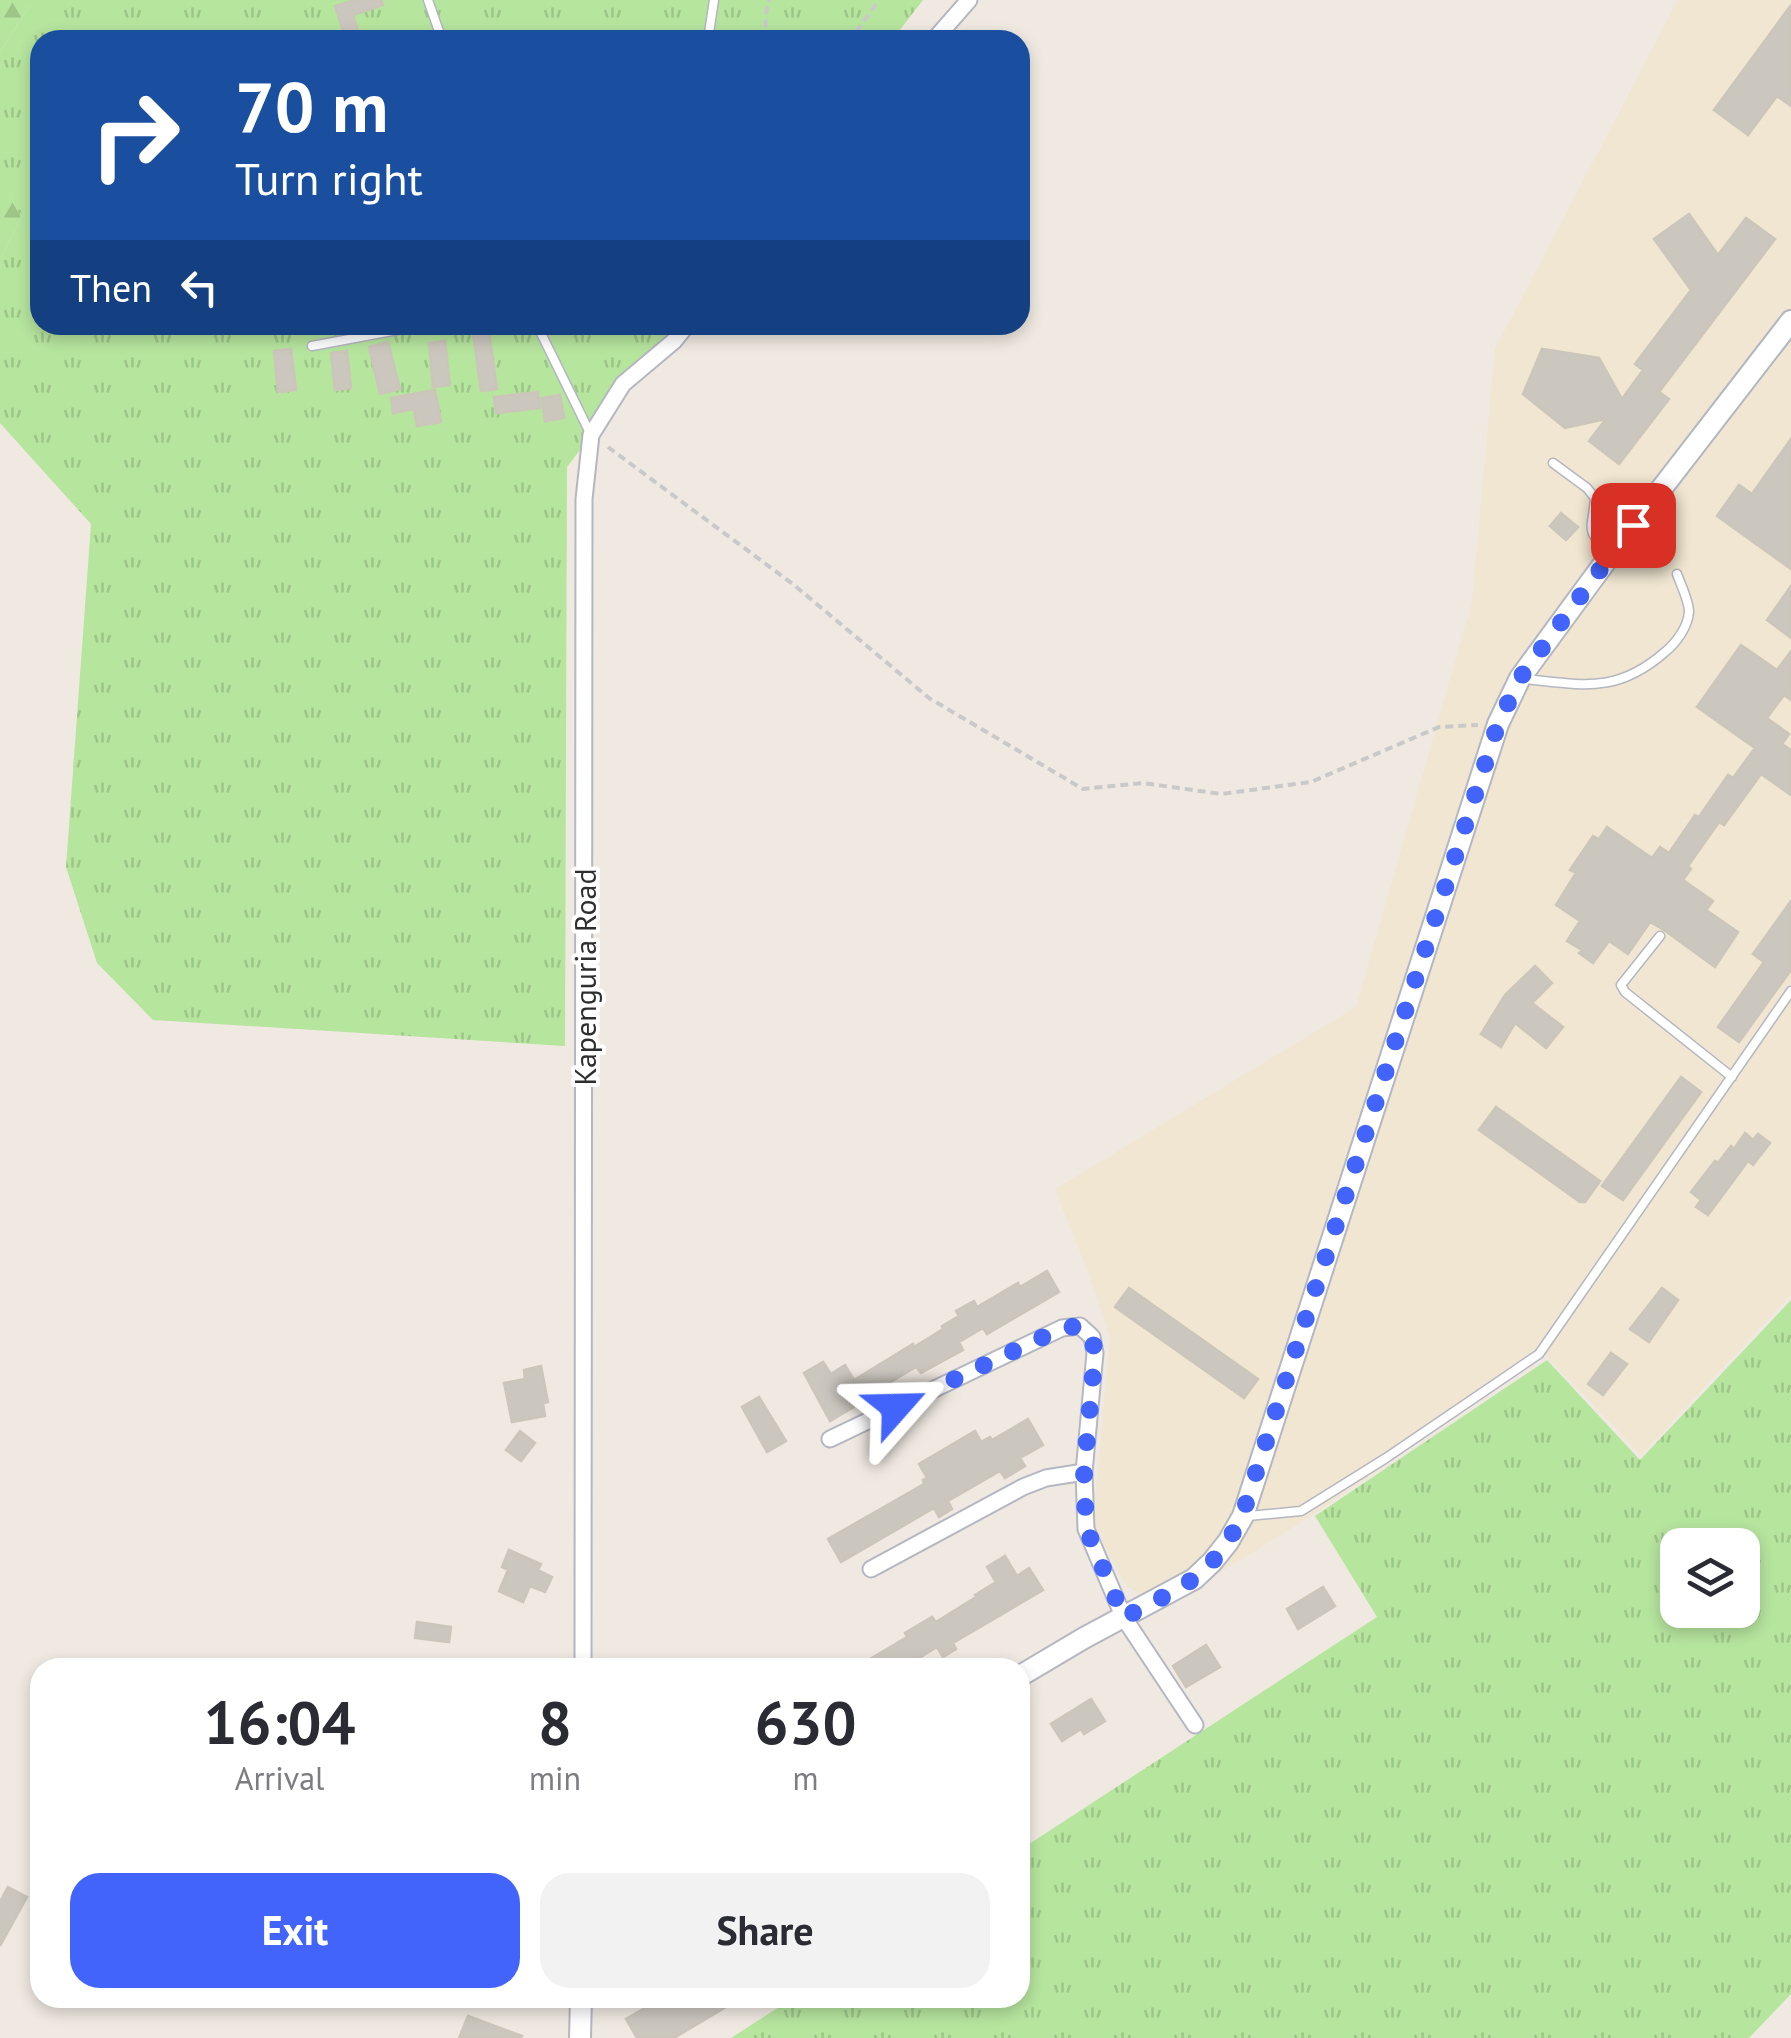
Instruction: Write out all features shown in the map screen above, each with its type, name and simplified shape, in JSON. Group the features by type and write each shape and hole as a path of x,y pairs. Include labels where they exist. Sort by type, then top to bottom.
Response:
{"street":[{"path":"943,30 969,0"},
{"path":"1030,1670 1194,1579 1228,1542 1242,1516 1498,724 1520,678 1610,554 1791,320"},
{"name":"Kapenguria Road","path":"584,1658 584,499 591,434 624,384 670,335"},
{"path":"830,1439 1062,1328 1080,1326 1092,1337 1095,1353 1084,1472 1086,1528 1124,1618 1196,1725"},
{"path":"871,1569 1023,1487 1046,1478 1084,1472"},
{"path":"580,2038 581,2008"}],"lane":[{"path":"428,0 438,30"},
{"path":"710,30 714,0"},
{"path":"312,346 371,335"},
{"path":"542,335 591,434"},
{"path":"1554,464 1588,488 1594,498 1590,526 1594,539 1610,554"},
{"path":"1520,678 1571,684 1615,683 1649,666 1677,641 1689,612 1677,574"},
{"path":"1660,936 1621,984 1625,992 1732,1076"},
{"path":"1242,1516 1302,1511 1539,1354 1791,991"}],"path":[{"path":"766,30 770,0"},
{"path":"857,30 879,0"},
{"path":"591,434 794,585 929,698 1082,790 1143,783 1222,794 1310,782 1439,726 1498,724"}],"shaded area":[{"path":"1678,0 1791,0 1791,1295 1641,1455 1546,1356 1302,1522 1160,1609 1156,1599 1127,1587 1093,1524 1110,1337 1055,1189 1356,1007 1472,603 1495,349"}],"green space":[{"path":"0,0 31,0 31,4 0,52"},
{"path":"31,0 923,0 900,30 30,30 30,335 667,335 567,467 565,1046 153,1020 97,963 66,867 91,524 0,423 0,259 21,218 0,175 0,52"},
{"path":"0,174 21,218 0,259"},
{"path":"1791,1300 1791,1994 1749,2038 731,2038 778,2008 1030,2008 1030,1843 1377,1617 1315,1516 1547,1360 1640,1460"}],"building":[{"path":"356,0 381,0 383,5 353,15 358,30 343,30 335,6"},
{"path":"1791,5 1791,106 1777,96 1748,135 1714,110"},
{"path":"1689,214 1718,255 1746,218 1775,239 1659,392 1669,399 1619,464 1589,441 1606,419 1565,428 1523,394 1542,349 1599,358 1622,399 1643,370 1635,364 1691,290 1654,239"},
{"path":"473,335 489,335 497,389 481,391"},
{"path":"445,341 450,385 433,387 429,343"},
{"path":"388,342 400,389 380,394 369,347"},
{"path":"291,349 296,390 278,392 274,351"},
{"path":"347,351 351,388 335,390 331,353"},
{"path":"435,390 441,422 417,426 414,409 393,413 391,398"},
{"path":"538,392 540,408 496,413 494,397"},
{"path":"560,395 564,418 545,421 542,398"},
{"path":"1791,439 1791,569 1717,516 1739,485 1752,494"},
{"path":"1561,513 1578,527 1566,540 1550,526"},
{"path":"1791,586 1791,638 1767,620"},
{"path":"1741,645 1777,670 1791,651 1791,700 1784,695 1767,718 1789,734 1782,744 1791,750 1791,795 1761,774 1724,825 1719,822 1688,866 1691,869 1683,880 1713,901 1706,910 1738,932 1715,967 1650,922 1628,954 1609,941 1593,963 1567,941 1580,921 1556,905 1576,873 1570,870 1593,836 1599,839 1607,827 1652,858 1660,847 1669,853 1728,775 1733,778 1755,748 1697,707"},
{"path":"1791,901 1791,970 1739,1042 1718,1027 1764,962 1753,954"},
{"path":"1535,966 1552,983 1532,1003 1563,1027 1546,1048 1515,1023 1501,1047 1481,1034 1505,995"},
{"path":"1681,1077 1701,1092 1623,1200 1602,1186"},
{"path":"1496,1107 1600,1181 1585,1202 1479,1130"},
{"path":"1745,1133 1753,1140 1758,1134 1770,1143 1753,1165 1748,1161 1708,1215 1696,1207 1701,1200 1691,1192 1715,1161 1718,1163 1731,1146 1734,1149"},
{"path":"1047,1271 1059,1292 987,1334 983,1328 959,1342 963,1350 921,1373 916,1367 882,1387 885,1392 873,1400 871,1397 830,1421 804,1373 823,1362 831,1374 845,1365 854,1380 943,1329 959,1316 956,1311 974,1301 977,1307"},
{"path":"1129,1288 1258,1379 1244,1398 1115,1307"},
{"path":"1662,1288 1678,1300 1649,1342 1630,1329"},
{"path":"1611,1353 1627,1364 1603,1395 1588,1384"},
{"path":"541,1366 548,1402 543,1403 545,1416 512,1422 504,1383 525,1379 524,1370"},
{"path":"759,1397 786,1441 767,1452 742,1407"},
{"path":"1028,1419 1043,1445 1020,1458 1025,1466 1005,1478 1000,1471 948,1501 952,1509 939,1517 934,1508 841,1562 828,1539 924,1484 927,1478 919,1464 975,1431 981,1442 990,1437 992,1440"},
{"path":"520,1431 535,1443 521,1461 506,1450"},
{"path":"509,1550 541,1564 538,1570 552,1577 545,1592 530,1586 523,1602 499,1591 508,1570 502,1567"},
{"path":"1005,1556 1017,1576 1029,1568 1043,1590 953,1643 956,1649 943,1657 937,1647 919,1658 872,1658 907,1637 905,1633 932,1617 936,1622 996,1582 987,1567"},
{"path":"1323,1587 1335,1606 1298,1629 1287,1609"},
{"path":"417,1622 451,1627 449,1642 415,1638"},
{"path":"1206,1645 1220,1667 1186,1687 1173,1666"},
{"path":"1091,1699 1105,1721 1062,1741 1051,1724"},
{"path":"8,1887 27,1897 0,1946 0,1902"},
{"path":"645,2008 724,2008 674,2038 637,2038 626,2019"},
{"path":"468,2016 522,2036 459,2038"}],"route":[{"path":"896,1407 1062,1328 1080,1326 1092,1337 1095,1353 1084,1472 1086,1528 1124,1618 1194,1579 1212,1562 1242,1516 1498,724 1520,678 1633,525"}]}
